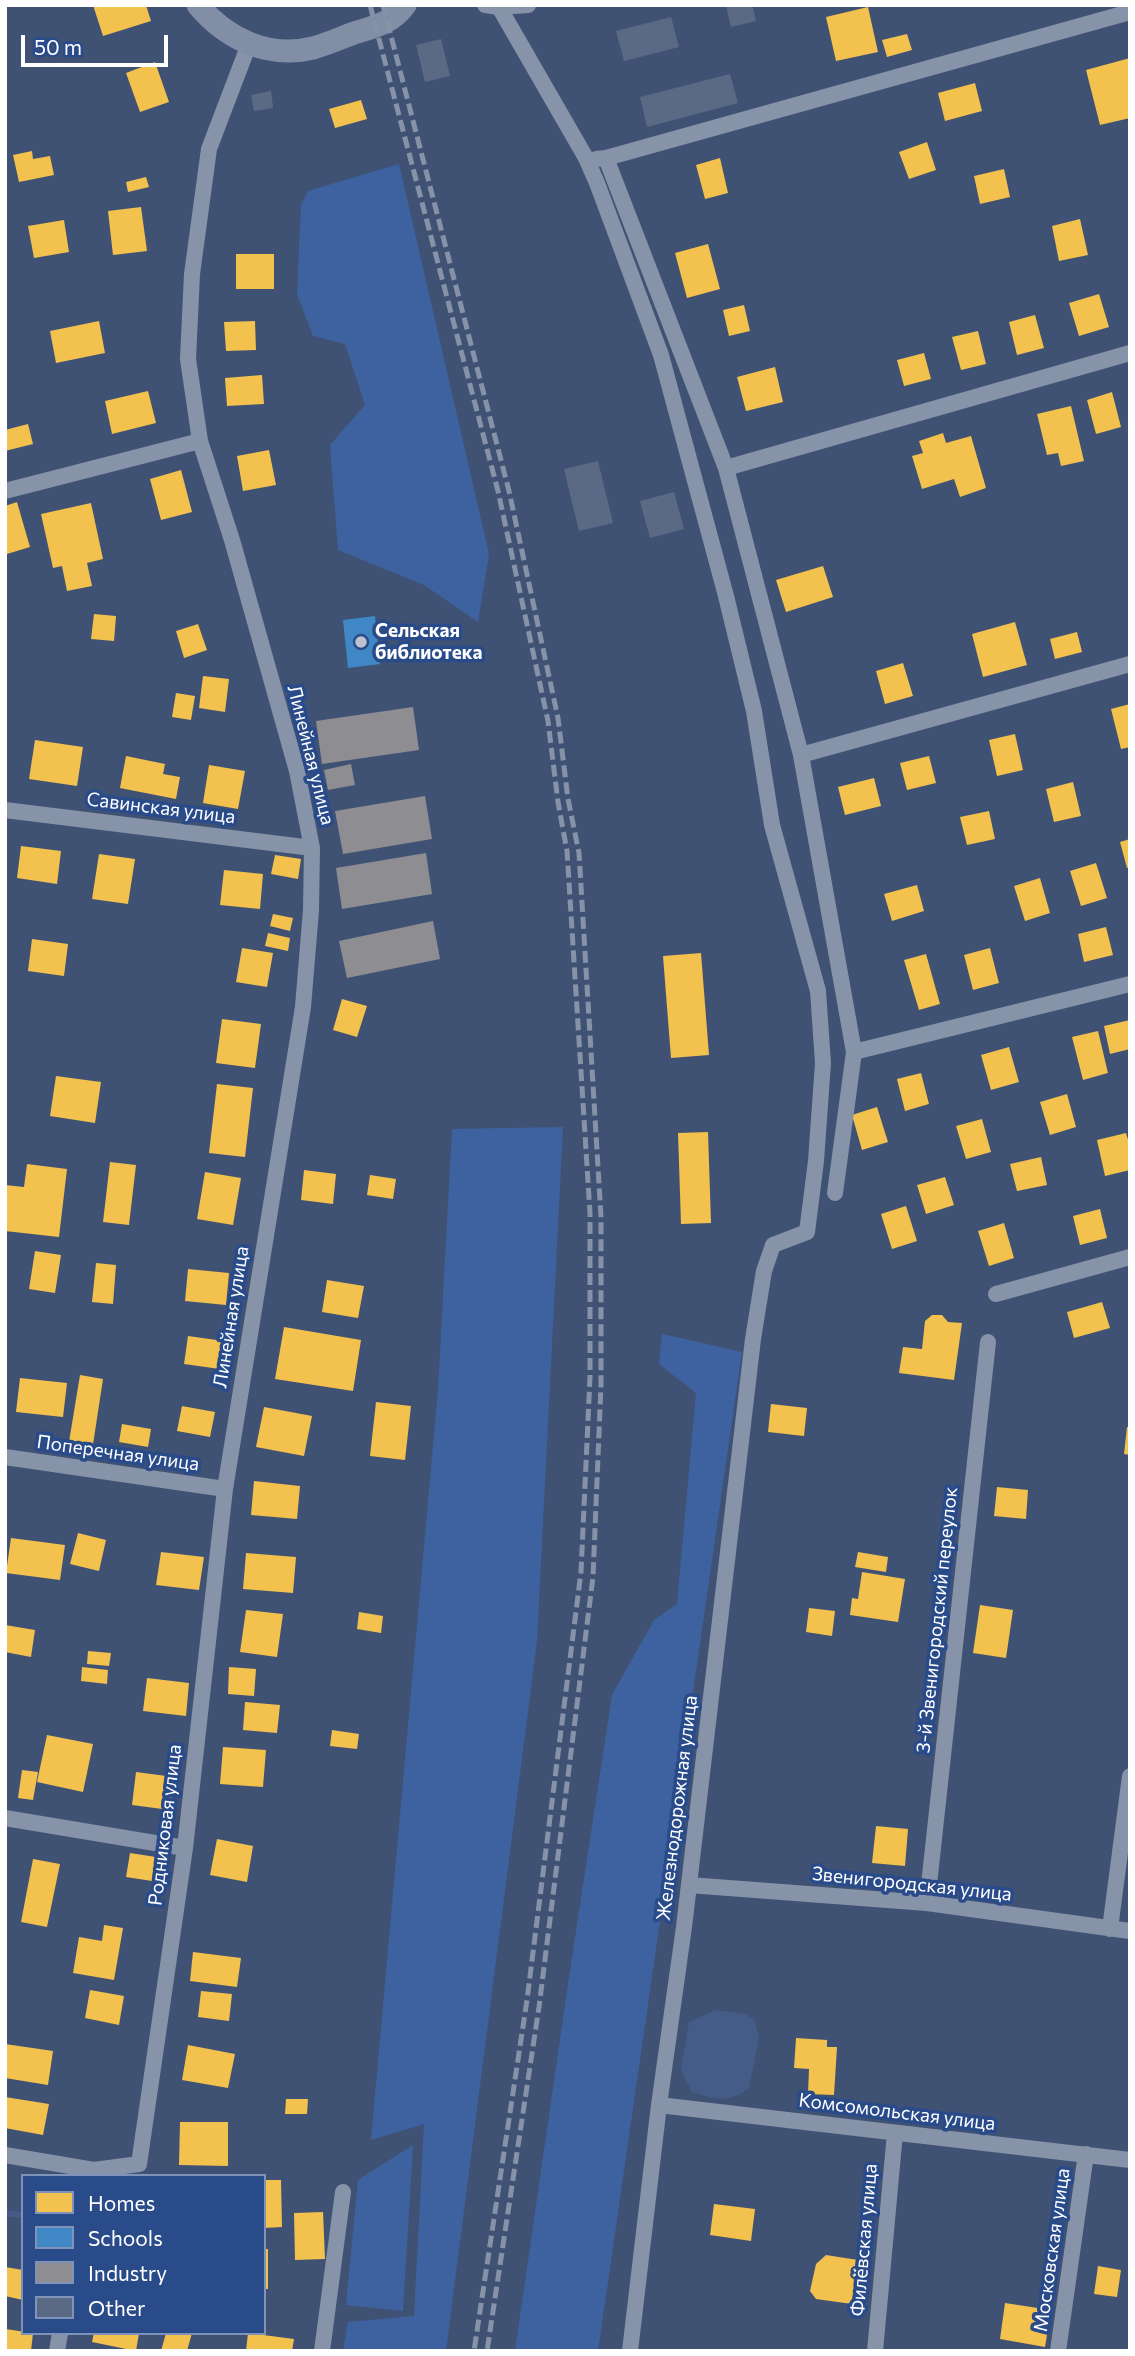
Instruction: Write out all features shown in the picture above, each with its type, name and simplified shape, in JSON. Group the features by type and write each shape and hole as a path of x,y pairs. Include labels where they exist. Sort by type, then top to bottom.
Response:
{"main road":[{"path":"198,5 222,29 249,44 293,50 312,48 388,22 405,5"}],"street":[{"path":"492,6 528,5"},
{"path":"492,6 586,158 606,158 1130,12"},
{"name":"Линейная улица","path":"225,1489 303,1007 311,910 312,848 296,771 232,540 200,441 188,359 192,274 209,149 249,44"},
{"name":"Железнодорожная улица","path":"586,158 661,355 726,596 754,711 772,825 818,991 823,1063 816,1161 807,1232 773,1245 764,1271 753,1339 689,1885 659,2105 630,2351"},
{"path":"606,158 726,468 801,755 854,1052 835,1193"},
{"path":"726,468 1130,353"},
{"path":"5,491 200,441"},
{"path":"801,755 1130,664"},
{"name":"Савинская улица","path":"5,810 312,848"},
{"path":"854,1052 1130,984"},
{"path":"996,1294 1130,1257"},
{"name":"3-й Звенигородский переулок","path":"927,1903 988,1342"},
{"name":"Поперечная улица","path":"5,1457 225,1489"},
{"name":"Родниковая улица","path":"5,2155 94,2170 139,2164 185,1848 225,1489"},
{"path":"1110,1929 1130,1776"},
{"path":"5,1818 185,1848"},
{"name":"Звенигородская улица","path":"689,1885 927,1903 1130,1931"},
{"name":"Комсомольская улица","path":"659,2105 1130,2160"},
{"name":"Филёвская улица","path":"876,2351 895,2133"},
{"name":"Московская улица","path":"1058,2351 1086,2154"},
{"path":"322,2351 343,2192"}],"shaded area":[{"path":"399,164 489,554 478,622 424,585 338,550 330,445 365,405 345,344 313,336 297,294 301,206 308,191"},
{"path":"563,1127 537,1641 446,2351 343,2351 348,2322 414,2316 424,2124 371,2140 438,1390 452,1129"},
{"path":"662,1334 742,1352 598,2351 515,2351 612,1695 654,1620 677,1604 696,1393 659,1364"},
{"path":"716,2010 745,2014 755,2020 759,2039 749,2088 735,2096 722,2099 692,2092 681,2070 689,2022"},
{"path":"413,2145 403,2311 346,2305 358,2180"}],"building: Homes":[{"path":"93,5 146,5 151,21 103,36"},
{"path":"868,7 878,52 836,61 826,17"},
{"path":"907,34 912,50 887,57 882,40"},
{"path":"1130,58 1130,118 1100,125 1086,70"},
{"path":"155,62 169,102 140,112 126,73"},
{"path":"975,83 982,111 945,121 938,93"},
{"path":"361,100 367,119 335,128 329,109"},
{"path":"927,142 936,170 909,179 899,152"},
{"path":"32,151 33,159 50,156 54,175 19,182 13,155"},
{"path":"720,158 728,193 705,199 696,165"},
{"path":"1004,169 1010,197 980,204 974,176"},
{"path":"146,177 149,187 128,192 126,182"},
{"path":"141,207 147,251 113,255 108,211"},
{"path":"1080,219 1088,255 1059,261 1052,226"},
{"path":"64,220 69,252 34,258 28,226"},
{"path":"708,244 720,289 687,298 675,253"},
{"path":"236,254 274,254 274,289 236,289"},
{"path":"1099,294 1109,327 1079,336 1069,303"},
{"path":"744,305 750,331 729,336 723,310"},
{"path":"1035,315 1044,348 1017,355 1009,322"},
{"path":"99,321 105,353 56,363 50,331"},
{"path":"255,321 256,350 226,351 224,322"},
{"path":"978,331 986,364 961,370 952,337"},
{"path":"924,353 931,379 904,386 897,360"},
{"path":"775,367 783,402 746,411 737,377"},
{"path":"262,375 264,404 227,406 225,378"},
{"path":"148,391 156,423 112,434 105,401"},
{"path":"1112,392 1121,427 1096,434 1087,400"},
{"path":"1071,406 1084,461 1061,466 1058,453 1047,455 1037,414"},
{"path":"28,424 33,444 5,451 5,430"},
{"path":"943,433 946,443 971,436 986,488 960,497 954,479 922,489 912,456 923,453 919,441"},
{"path":"269,450 276,485 243,491 237,456"},
{"path":"181,470 192,512 161,520 150,479"},
{"path":"17,502 30,547 7,554 5,506"},
{"path":"91,503 103,559 87,563 92,586 67,591 62,566 53,568 41,514"},
{"path":"823,566 833,597 786,612 776,580"},
{"path":"94,614 116,616 114,641 91,639"},
{"path":"1015,622 1027,665 983,677 972,634"},
{"path":"198,624 207,650 184,658 176,631"},
{"path":"1077,632 1082,652 1055,659 1050,639"},
{"path":"903,663 913,696 885,704 876,671"},
{"path":"203,676 229,679 225,712 199,708"},
{"path":"176,693 195,696 191,720 172,717"},
{"path":"1130,704 1130,747 1121,749 1111,709"},
{"path":"1015,734 1023,770 997,776 989,740"},
{"path":"35,740 83,747 77,786 29,779"},
{"path":"126,756 165,764 163,774 180,777 176,799 120,788"},
{"path":"929,756 936,783 907,790 900,763"},
{"path":"209,765 245,771 238,809 203,803"},
{"path":"874,778 881,806 845,815 838,787"},
{"path":"1073,782 1081,816 1054,822 1046,789"},
{"path":"989,811 995,839 967,845 960,817"},
{"path":"1130,839 1130,867 1127,868 1120,842"},
{"path":"21,846 61,851 57,884 17,878"},
{"path":"99,854 135,859 128,904 92,899"},
{"path":"275,855 301,859 298,879 271,874"},
{"path":"1096,863 1107,898 1081,906 1070,871"},
{"path":"224,870 263,874 260,909 220,905"},
{"path":"1040,878 1050,913 1025,921 1014,886"},
{"path":"917,885 924,911 892,921 884,894"},
{"path":"273,914 293,918 290,931 270,926"},
{"path":"1106,927 1113,955 1084,962 1078,934"},
{"path":"268,933 290,938 288,951 265,946"},
{"path":"32,939 68,944 64,976 28,971"},
{"path":"242,948 273,953 267,987 236,982"},
{"path":"990,948 999,983 973,990 964,955"},
{"path":"701,953 709,1055 671,1058 663,956"},
{"path":"926,954 940,1004 919,1010 904,960"},
{"path":"342,999 367,1006 357,1037 333,1030"},
{"path":"222,1019 261,1024 255,1068 216,1063"},
{"path":"1130,1020 1130,1049 1110,1054 1104,1026"},
{"path":"1098,1031 1108,1073 1083,1080 1072,1037"},
{"path":"1009,1047 1019,1082 991,1090 981,1055"},
{"path":"921,1073 929,1104 905,1111 897,1079"},
{"path":"56,1076 101,1082 95,1123 50,1116"},
{"path":"217,1084 253,1088 245,1157 209,1153"},
{"path":"1067,1094 1076,1127 1050,1135 1040,1102"},
{"path":"877,1107 888,1142 862,1150 852,1115"},
{"path":"982,1119 991,1152 966,1159 956,1126"},
{"path":"708,1132 711,1223 681,1224 678,1133"},
{"path":"1126,1133 1130,1146 1130,1170 1105,1176 1097,1140"},
{"path":"1041,1157 1047,1185 1017,1191 1010,1164"},
{"path":"110,1162 136,1165 129,1225 103,1222"},
{"path":"27,1164 67,1169 59,1237 5,1231 5,1185 24,1187"},
{"path":"304,1170 336,1174 333,1204 301,1200"},
{"path":"205,1172 241,1178 233,1225 197,1219"},
{"path":"370,1175 396,1179 393,1199 367,1195"},
{"path":"945,1177 954,1205 926,1214 917,1185"},
{"path":"906,1206 917,1241 892,1249 881,1214"},
{"path":"1100,1209 1107,1238 1080,1245 1073,1216"},
{"path":"1004,1223 1014,1258 989,1266 978,1231"},
{"path":"35,1251 61,1255 55,1293 29,1289"},
{"path":"96,1263 116,1265 113,1304 92,1302"},
{"path":"188,1269 229,1273 226,1305 185,1301"},
{"path":"327,1280 364,1286 358,1318 322,1312"},
{"path":"1102,1302 1110,1328 1074,1338 1067,1312"},
{"path":"932,1315 942,1315 948,1322 962,1323 954,1380 899,1373 903,1347 922,1349 925,1321"},
{"path":"284,1327 361,1340 353,1391 275,1379"},
{"path":"188,1336 231,1342 227,1370 184,1364"},
{"path":"80,1375 103,1379 92,1451 68,1448"},
{"path":"20,1378 67,1383 63,1417 16,1412"},
{"path":"376,1402 411,1406 405,1460 370,1456"},
{"path":"771,1404 807,1408 804,1436 768,1432"},
{"path":"182,1406 215,1412 210,1437 177,1431"},
{"path":"264,1407 312,1416 304,1456 256,1447"},
{"path":"122,1424 151,1429 148,1447 119,1442"},
{"path":"1127,1427 1130,1427 1130,1455 1124,1454"},
{"path":"254,1481 300,1486 297,1519 251,1515"},
{"path":"997,1487 1028,1490 1026,1519 994,1516"},
{"path":"78,1533 106,1540 99,1571 70,1564"},
{"path":"11,1538 65,1545 60,1580 6,1573"},
{"path":"161,1552 204,1557 199,1590 156,1585"},
{"path":"858,1552 888,1557 886,1572 855,1567"},
{"path":"246,1553 296,1557 293,1593 243,1589"},
{"path":"862,1572 905,1579 898,1622 850,1615 852,1598 858,1599"},
{"path":"980,1605 1013,1610 1006,1658 973,1653"},
{"path":"809,1608 835,1611 832,1636 806,1632"},
{"path":"246,1610 283,1614 277,1657 240,1652"},
{"path":"359,1612 383,1616 381,1633 357,1629"},
{"path":"5,1625 35,1630 31,1657 5,1652"},
{"path":"88,1651 111,1653 109,1666 87,1664"},
{"path":"82,1667 108,1670 107,1684 81,1681"},
{"path":"229,1667 256,1669 254,1696 228,1694"},
{"path":"147,1678 189,1683 186,1716 143,1711"},
{"path":"245,1702 280,1705 277,1733 243,1730"},
{"path":"332,1730 359,1734 357,1749 330,1746"},
{"path":"47,1735 93,1744 83,1792 37,1782"},
{"path":"223,1747 266,1750 263,1787 220,1784"},
{"path":"22,1770 38,1772 33,1800 18,1798"},
{"path":"136,1772 174,1777 170,1810 132,1805"},
{"path":"876,1826 908,1829 905,1866 872,1863"},
{"path":"217,1839 253,1846 247,1882 210,1875"},
{"path":"130,1853 156,1857 152,1881 126,1877"},
{"path":"33,1859 60,1864 47,1927 21,1922"},
{"path":"104,1925 123,1928 114,1980 73,1973 79,1937 102,1941"},
{"path":"193,1952 241,1958 237,1987 190,1981"},
{"path":"90,1990 124,1996 119,2025 85,2018"},
{"path":"201,1991 232,1994 229,2021 198,2017"},
{"path":"796,2038 827,2040 827,2047 837,2047 834,2095 808,2094 809,2069 794,2068"},
{"path":"5,2044 53,2051 48,2085 5,2078"},
{"path":"188,2045 235,2054 228,2088 182,2080"},
{"path":"5,2097 49,2104 43,2135 5,2128"},
{"path":"286,2099 308,2099 307,2114 285,2114"},
{"path":"180,2122 228,2122 228,2166 179,2165"},
{"path":"266,2180 281,2180 282,2227 266,2228"},
{"path":"714,2204 755,2209 751,2241 710,2235"},
{"path":"323,2212 325,2259 295,2260 294,2213"},
{"path":"266,2249 268,2249 266,2289"},
{"path":"826,2255 858,2260 852,2304 816,2299 810,2291 816,2264"},
{"path":"1098,2266 1121,2270 1117,2297 1094,2294"},
{"path":"5,2267 21,2270 21,2300 5,2296"},
{"path":"1005,2303 1051,2310 1045,2347 1000,2339"},
{"path":"5,2329 21,2331 21,2335 33,2335 31,2351 5,2351"},
{"path":"94,2335 139,2335 136,2351 92,2342"},
{"path":"165,2335 191,2335 187,2351 161,2351"},
{"path":"248,2335 294,2339 292,2351 246,2351"}],"building: Schools":[{"name":"Сельская библиотека","path":"375,616 380,664 348,668 343,620"}],"building: Industry":[{"path":"413,707 419,750 322,764 316,721"},
{"path":"351,764 355,785 328,790 324,770"},
{"path":"425,796 432,839 343,854 335,811"},
{"path":"426,853 432,894 342,909 336,868"},
{"path":"433,921 440,959 347,978 339,941"}],"building: Other":[{"path":"726,5 752,5 756,21 731,27"},
{"path":"671,17 679,47 624,61 616,31"},
{"path":"441,39 450,76 425,82 416,45"},
{"path":"730,74 738,103 647,127 640,97"},
{"path":"271,91 273,108 254,111 251,95"},
{"path":"598,461 613,523 579,531 564,469"},
{"path":"674,492 684,529 650,538 640,501"}],"waterway":[{"path":"5,2213 21,2215"}],"railway":[{"path":"370,5 498,491 548,721 567,851 590,1213 590,1377 581,1572 527,2000 474,2351"},
{"path":"383,5 509,491 558,718 568,799 579,853 601,1217 601,1385 593,1577 539,2007 487,2351"}],"place":[{"name":"Сельская библиотека","path":"361,642"}]}
